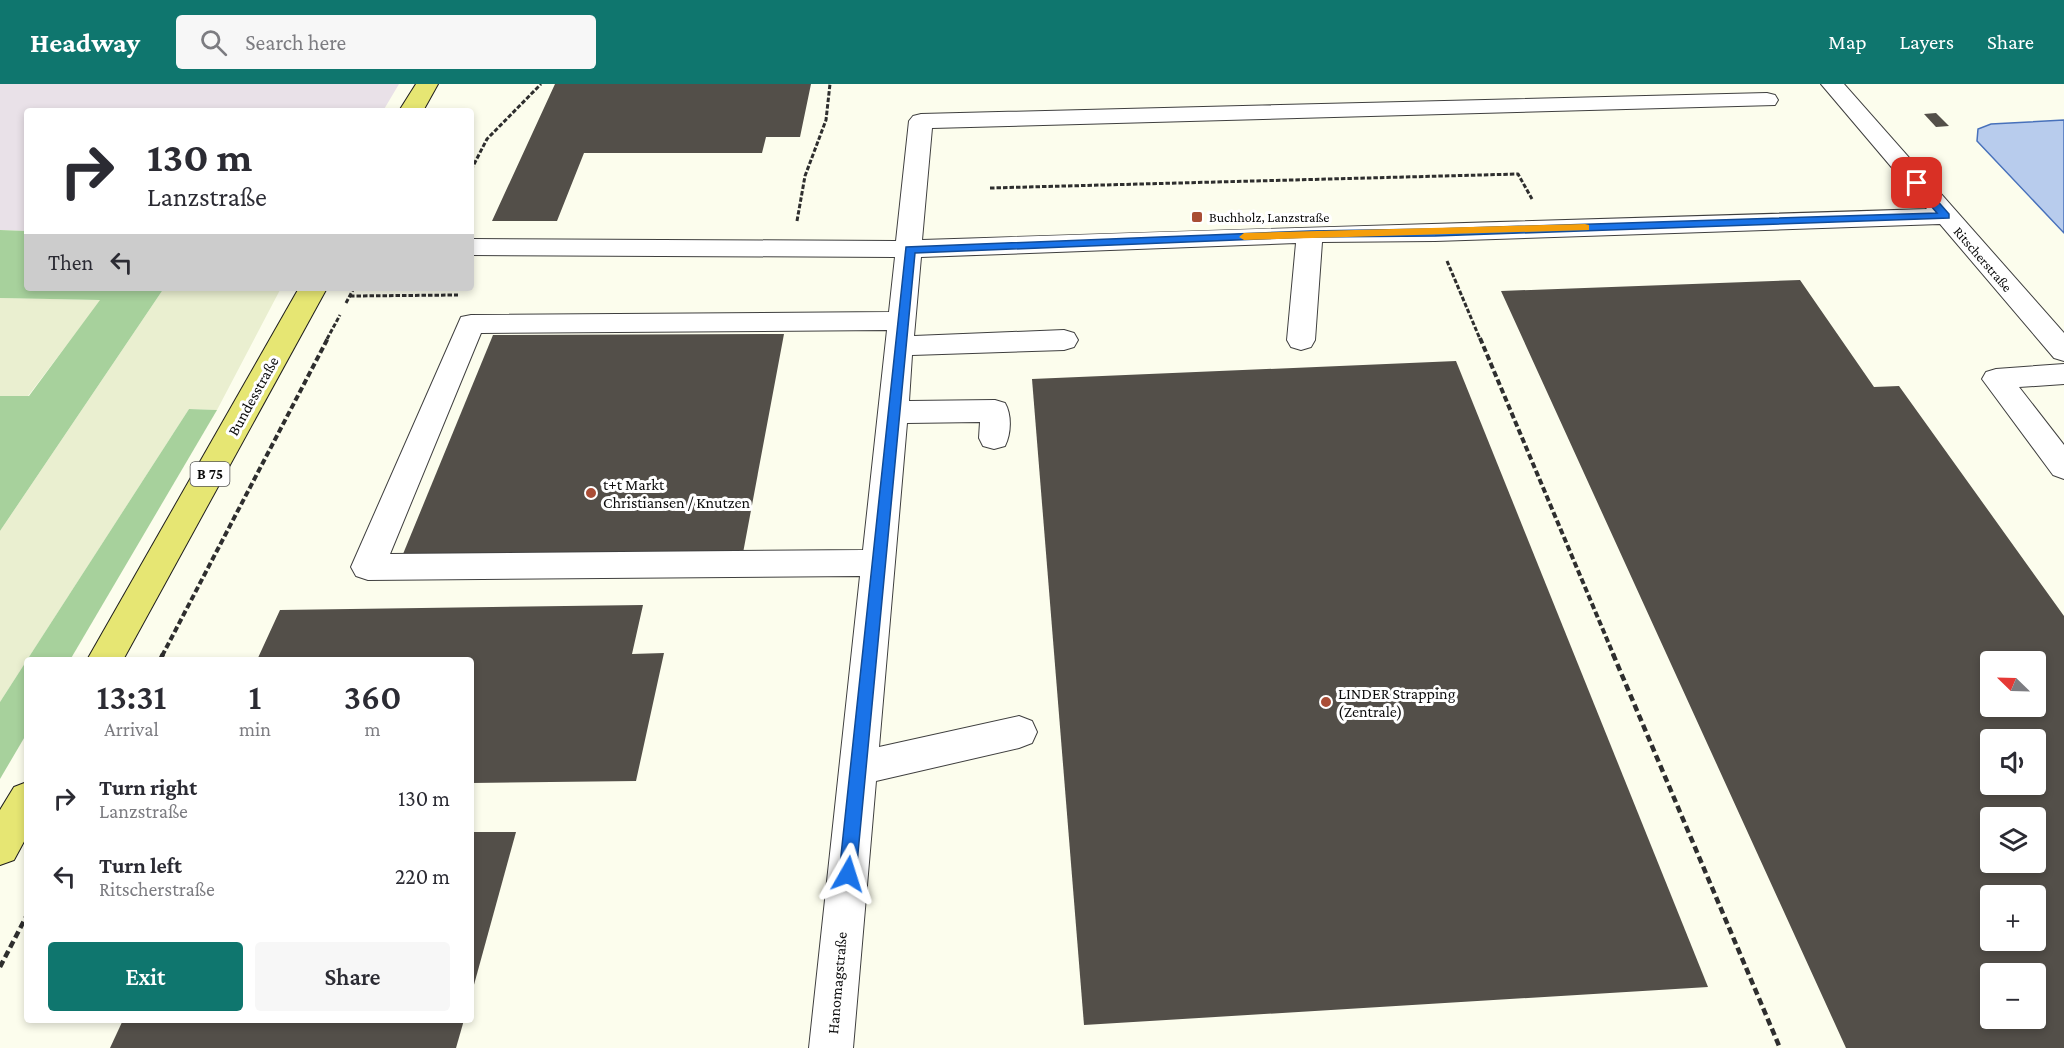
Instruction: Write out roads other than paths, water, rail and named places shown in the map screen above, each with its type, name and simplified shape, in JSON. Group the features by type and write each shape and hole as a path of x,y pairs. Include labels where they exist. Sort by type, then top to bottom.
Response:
{"main road":[{"path":"413,108 426,84"},
{"name":"Bundesstraße","path":"107,657 311,291"},
{"path":"0,847 24,804"}],"street":[{"name":"Ritscherstraße","path":"1832,84 2064,351"},
{"name":"Hanomagstraße","path":"831,1048 921,121 1767,100"},
{"path":"474,247 910,249 1310,234 1945,216"},
{"path":"1301,339 1310,234"},
{"path":"879,563 368,567 471,324 902,333 1064,340"},
{"path":"2064,374 1996,379 2064,467"},
{"path":"894,412 995,411 994,438"},
{"path":"858,768 1019,732"}],"water":[{"path":"2064,120 2064,233 1977,141 1978,129 1991,124"}],"place":[{"name":"Buchholz, Lanzstraße","path":"1197,217"},
{"name":"t+t Markt Christiansen / Knutzen","path":"591,493"},
{"name":"LINDER Strapping (Zentrale)","path":"1326,702"}]}
